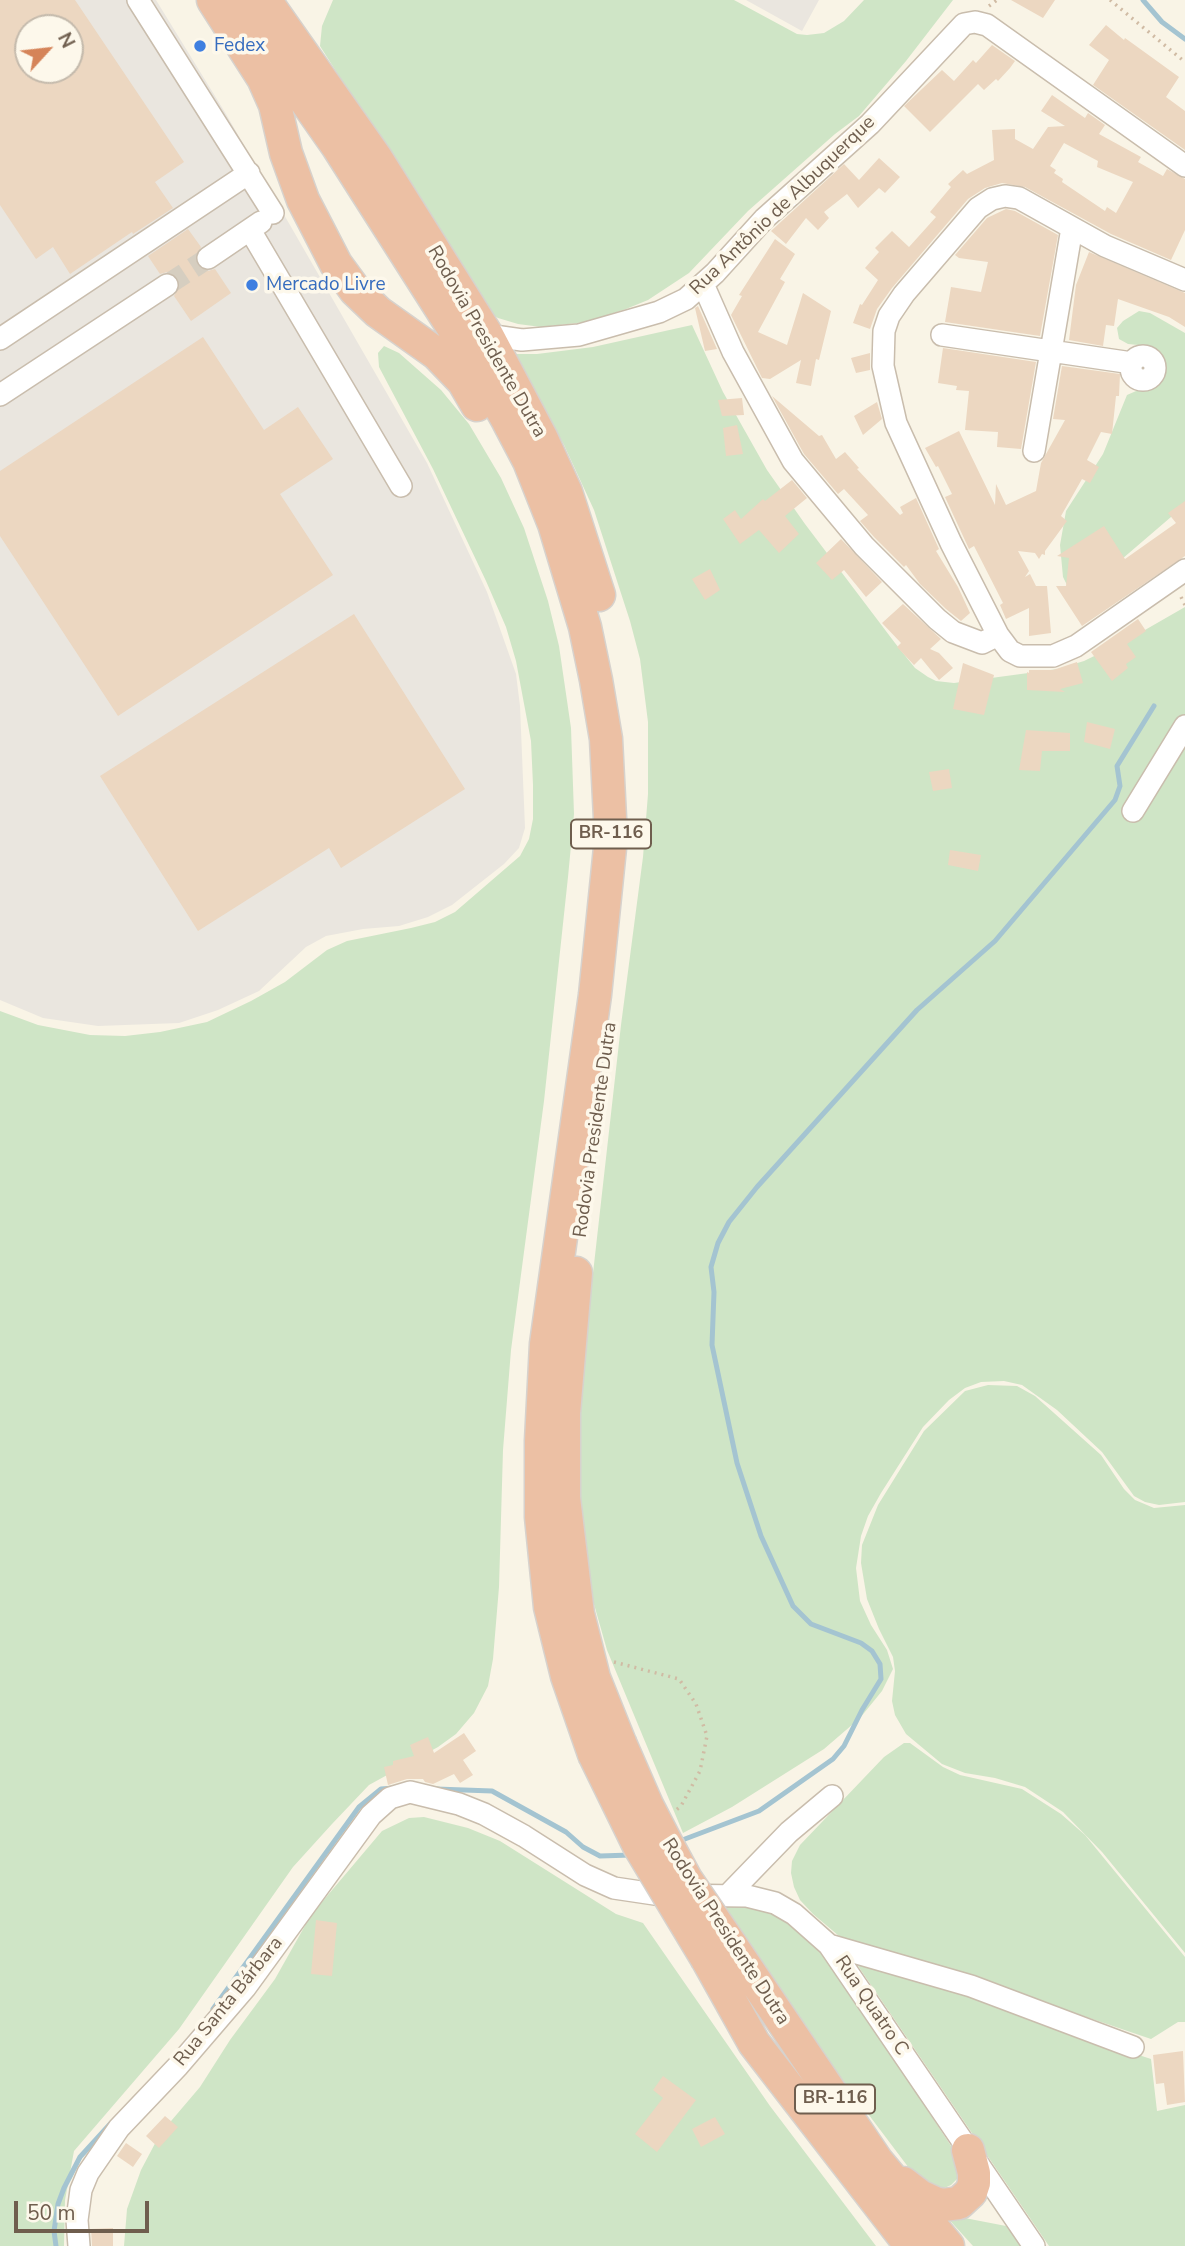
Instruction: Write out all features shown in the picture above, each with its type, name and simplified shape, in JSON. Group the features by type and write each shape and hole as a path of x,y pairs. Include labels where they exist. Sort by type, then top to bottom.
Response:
{"highway":[{"path":"213,0 263,78 275,105 286,153 303,200 336,264 355,290 378,312 437,354 463,381 495,435 546,545 571,635 590,743 594,892 600,949"},
{"name":"Rodovia Presidente Dutra","path":"235,0 338,147 473,359 508,421 529,461 554,524 585,627 606,739 611,838 600,949 546,1344 541,1441 541,1517 550,1607 567,1676 607,1749 647,1805 686,1879 719,1952 754,2043 911,2246"},
{"name":"Rodovia Presidente Dutra","path":"265,0 376,158 487,335 542,439 566,492 584,544 617,673 631,792 630,862 607,1062 579,1243 564,1413 565,1510 578,1614 594,1678 607,1749"},
{"name":"Rodovia Presidente Dutra","path":"719,1952 877,2161 948,2246"},
{"path":"877,2161 920,2196 935,2203 952,2204 965,2199 974,2183 968,2150"}],"street":[{"path":"138,0 273,213"},
{"name":"Rua Antônio de Albuquerque","path":"487,335 522,340 579,335 659,312 685,299 703,284 764,219 870,124 964,24 975,22 987,25 1185,166"},
{"path":"0,340 249,173"},
{"path":"1185,280 1105,246 1012,195 999,197 985,203 966,221 904,294 889,316 884,331 883,366 896,423 951,543 998,635 1010,650 1020,656 1044,657 1061,654 1185,570"},
{"path":"208,258 273,213 303,200"},
{"path":"1034,451 1072,229"},
{"path":"250,230 401,486"},
{"path":"703,284 733,352 775,430 793,461 827,504 864,546 946,626 961,636 978,642 988,641 998,635"},
{"path":"0,395 167,285"},
{"path":"942,335 1132,363"},
{"path":"1133,811 1185,726"},
{"name":"Rua Santa Bárbara","path":"79,2246 77,2220 81,2190 88,2173 119,2128 245,1989 380,1805 399,1794 425,1794"},
{"name":"Rua Quatro C","path":"425,1794 484,1814 585,1875 614,1888 661,1895 747,1896 775,1903 794,1914 829,1945 1034,2246"},
{"path":"728,1895 789,1832 832,1796"},
{"path":"829,1945 971,1986 1133,2047"}],"path":[{"path":"1110,0 1185,62"},
{"path":"588,1655 678,1679 696,1704 706,1736 700,1771 681,1806 671,1814"}],"shaded area":[{"path":"0,0 156,0 226,114 427,463 487,592 516,674 520,706 525,828 519,848 504,864 452,905 428,917 399,926 326,936 306,947 259,991 218,1010 179,1023 98,1026 43,1018 0,1000"},
{"path":"746,0 819,0 802,31"}],"green space":[{"path":"333,0 734,0 797,34 807,35 824,33 844,21 864,0 953,0 859,116 748,211 689,273 648,300 626,309 586,322 541,327 498,318 484,309 320,46 322,26"},
{"path":"1139,311 1150,313 1185,333 1185,505 1101,577 1068,587 1063,577 1060,545 1066,511 1103,454 1127,395 1159,381 1165,368 1164,361 1154,349 1128,344 1119,339 1117,328"},
{"path":"692,325 723,392 767,470 895,643 915,668 928,677 954,683 1058,669 1084,661 1185,607 1185,1502 1159,1505 1134,1496 1102,1452 1057,1410 1022,1385 1004,1381 981,1382 965,1388 923,1427 881,1493 861,1536 856,1568 860,1601 887,1650 893,1669 882,1691 860,1718 824,1749 732,1807 683,1833 607,1650 582,1562 577,1415 621,1025 643,857 648,794 648,722 640,659 594,510 564,445 515,354 593,347"},
{"path":"384,346 399,353 441,390 469,424 501,478 524,528 548,601 559,646 571,728 574,814 544,1101 511,1350 503,1450 499,1587 488,1686 474,1713 456,1734 438,1747 369,1785 293,1867 179,2029 74,2151 65,2200 64,2246 0,2246 0,1011 38,1025 90,1035 125,1036 207,1022 285,982 327,950 347,941 435,922 455,912 520,856 529,839 533,819 533,785 531,741 516,661 506,627 486,581 433,469 379,367 378,353"},
{"path":"988,1385 1017,1386 1035,1396 1101,1455 1124,1489 1135,1500 1154,1508 1185,1505 1185,1953 1102,1852 1063,1812 1025,1787 965,1773 942,1764 906,1734 895,1715 892,1701 895,1671 893,1657 867,1599 861,1563 862,1545 878,1505 924,1431 965,1391"},
{"path":"904,1743 910,1743 943,1767 960,1775 1022,1789 1061,1814 1085,1835 1185,1957 1185,2022 1178,2022 1151,2039 910,1957 839,1936 813,1914 800,1900 791,1873 792,1861 800,1845 884,1757"},
{"path":"424,1817 468,1828 500,1841 616,1914 643,1923 770,2106 876,2246 124,2246 127,2209 141,2170 160,2134 200,2087 230,2040 275,1979 311,1915 382,1831 409,1818"},
{"path":"743,1906 774,1914 789,1923 814,1945 835,1970 959,2158 961,2175 951,2185 940,2190 921,2184 712,1907"},
{"path":"856,1963 959,1992 1151,2059 1157,2111 1185,2105 1185,2246 1049,2246"},
{"path":"944,2214 1006,2226 1022,2246 973,2246"}],"building":[{"path":"0,0 75,0 184,162 155,182 173,208 70,274 53,247 36,259 0,205"},
{"path":"1011,0 1055,0 1043,18"},
{"path":"1106,25 1179,77 1166,97 1185,111 1185,150 1093,85 1109,60 1089,45"},
{"path":"992,45 1015,61 998,81 996,79 984,90 978,84 930,132 904,106 942,70 954,81 973,60 976,63"},
{"path":"1052,95 1085,118 1088,113 1105,125 1099,134 1141,157 1138,162 1163,176 1167,169 1185,179 1185,230 1171,260 1111,234 1025,187 1002,183 985,188 968,199 892,288 877,309 870,329 853,323 860,304 862,305 878,280 865,268 879,252 875,248 892,231 909,247 936,217 930,212 951,187 948,184 963,170 967,174 994,160 992,130 1015,129 1015,139 1033,149 1048,127 1065,126 1041,111","holes":["1064,143 1098,161 1097,167 1133,182 1116,213 1107,207 1105,211 1062,182 1063,179 1054,173 1056,170 1050,166"]},
{"path":"879,158 900,177 885,193 879,188 858,208 847,194 824,212 829,218 818,230 806,218 786,244 771,231 844,164 859,180"},
{"path":"1006,209 1015,211 1058,235 1040,336 945,322 951,287 981,292 988,262 959,258 955,255 987,218"},
{"path":"188,229 201,247 195,258 198,266 208,271 215,269 231,293 191,321 174,296 180,285 178,277 167,272 160,274 148,256"},
{"path":"775,239 795,254 780,279 785,282 758,332 787,345 803,293 831,311 819,360 816,359 811,386 796,383 801,360 770,379 762,378 731,315 742,296 739,295"},
{"path":"1089,252 1185,293 1185,327 1169,317 1118,299 1114,326 1106,325 1103,346 1069,340 1076,285"},
{"path":"698,306 717,349 705,351 695,308"},
{"path":"203,337 264,430 298,407 333,459 280,494 333,575 118,716 0,536 0,471"},
{"path":"943,348 1036,362 1021,449 997,447 998,432 965,430 969,391 956,390 957,386 938,383"},
{"path":"870,353 870,370 856,373 851,358"},
{"path":"1062,366 1120,374 1119,396 1116,396 1112,434 1101,432 1087,460 1099,467 1090,483 1082,479 1061,516 1067,521 1045,551 1045,555 1042,554 1039,559 1035,553 1018,551 1029,571 1025,577 1030,574 1036,586 1047,586 1051,633 1029,636 1029,608 1006,619 1000,605 1003,603 974,546 969,549 945,497 952,494 925,448 959,431 995,505 996,484 1006,505 1036,491 1041,463 1065,420 1053,419"},
{"path":"772,396 819,436 822,435 836,459 845,452 859,468 857,469 900,515 903,513 900,507 916,498 939,549 936,551 970,613 961,621 920,584 906,565 904,567 860,521 868,515 844,489 838,494 804,454"},
{"path":"742,398 744,415 722,416 718,400"},
{"path":"877,402 882,419 863,435 854,416"},
{"path":"737,425 743,454 726,456 723,428"},
{"path":"792,480 807,498 785,516 799,534 779,553 759,530 740,544 723,519 735,510 741,519 763,499 765,501"},
{"path":"1185,501 1185,556 1082,626 1056,586 1066,586 1069,558 1057,556 1104,526 1125,559 1176,523 1168,513"},
{"path":"841,539 882,582 866,597 844,570 832,580 816,563"},
{"path":"710,569 720,590 705,600 692,579"},
{"path":"903,604 941,639 930,649 939,653 953,668 939,680 921,658 914,665 897,647 901,643 882,623"},
{"path":"354,614 465,789 341,868 329,848 198,931 100,776"},
{"path":"1138,619 1146,631 1127,644 1136,657 1126,664 1128,668 1112,681 1091,652"},
{"path":"1077,662 1083,683 1060,689 1065,692 1027,690 1029,670 1053,670"},
{"path":"963,663 994,675 984,715 953,709"},
{"path":"1087,722 1115,729 1110,749 1084,742"},
{"path":"1026,730 1070,733 1070,751 1042,751 1040,771 1019,770"},
{"path":"949,769 952,788 933,791 929,772"},
{"path":"950,850 981,855 978,871 948,865"},
{"path":"464,1733 476,1751 463,1760 473,1775 460,1783 454,1774 433,1784 423,1779 407,1779 388,1785 384,1767 393,1765 393,1761 414,1756 410,1745 428,1737 434,1753"},
{"path":"316,1920 337,1923 332,1976 311,1974"},
{"path":"1183,2051 1185,2102 1167,2105 1164,2083 1156,2084 1153,2055"},
{"path":"663,2076 696,2100 657,2152 635,2134 663,2098 653,2090"},
{"path":"165,2116 178,2127 159,2148 146,2136"},
{"path":"715,2117 725,2134 701,2147 692,2129"},
{"path":"126,2143 142,2154 133,2167 117,2156"},
{"path":"113,2228 113,2246 92,2246 91,2229"}],"waterway":[{"path":"1143,0 1162,22 1185,39"},
{"path":"677,1842 759,1811 833,1759 844,1746 881,1679 880,1664 872,1651 861,1643 811,1624 793,1606 761,1536 737,1463 712,1345 714,1292 711,1267 718,1243 729,1222 757,1187 917,1010 995,941 1115,800 1120,786 1117,766 1154,706"},
{"path":"213,2009 359,1807 381,1789 394,1788"},
{"path":"436,1789 492,1791 566,1832 583,1847 600,1856 631,1855"},
{"path":"56,2246 54,2231 58,2204 64,2188 80,2157 111,2123"}],"tunnel":[{"path":"167,285 208,258"}],"place":[{"name":"Fedex","path":"200,46"},
{"name":"Mercado Livre","path":"252,285"}]}
